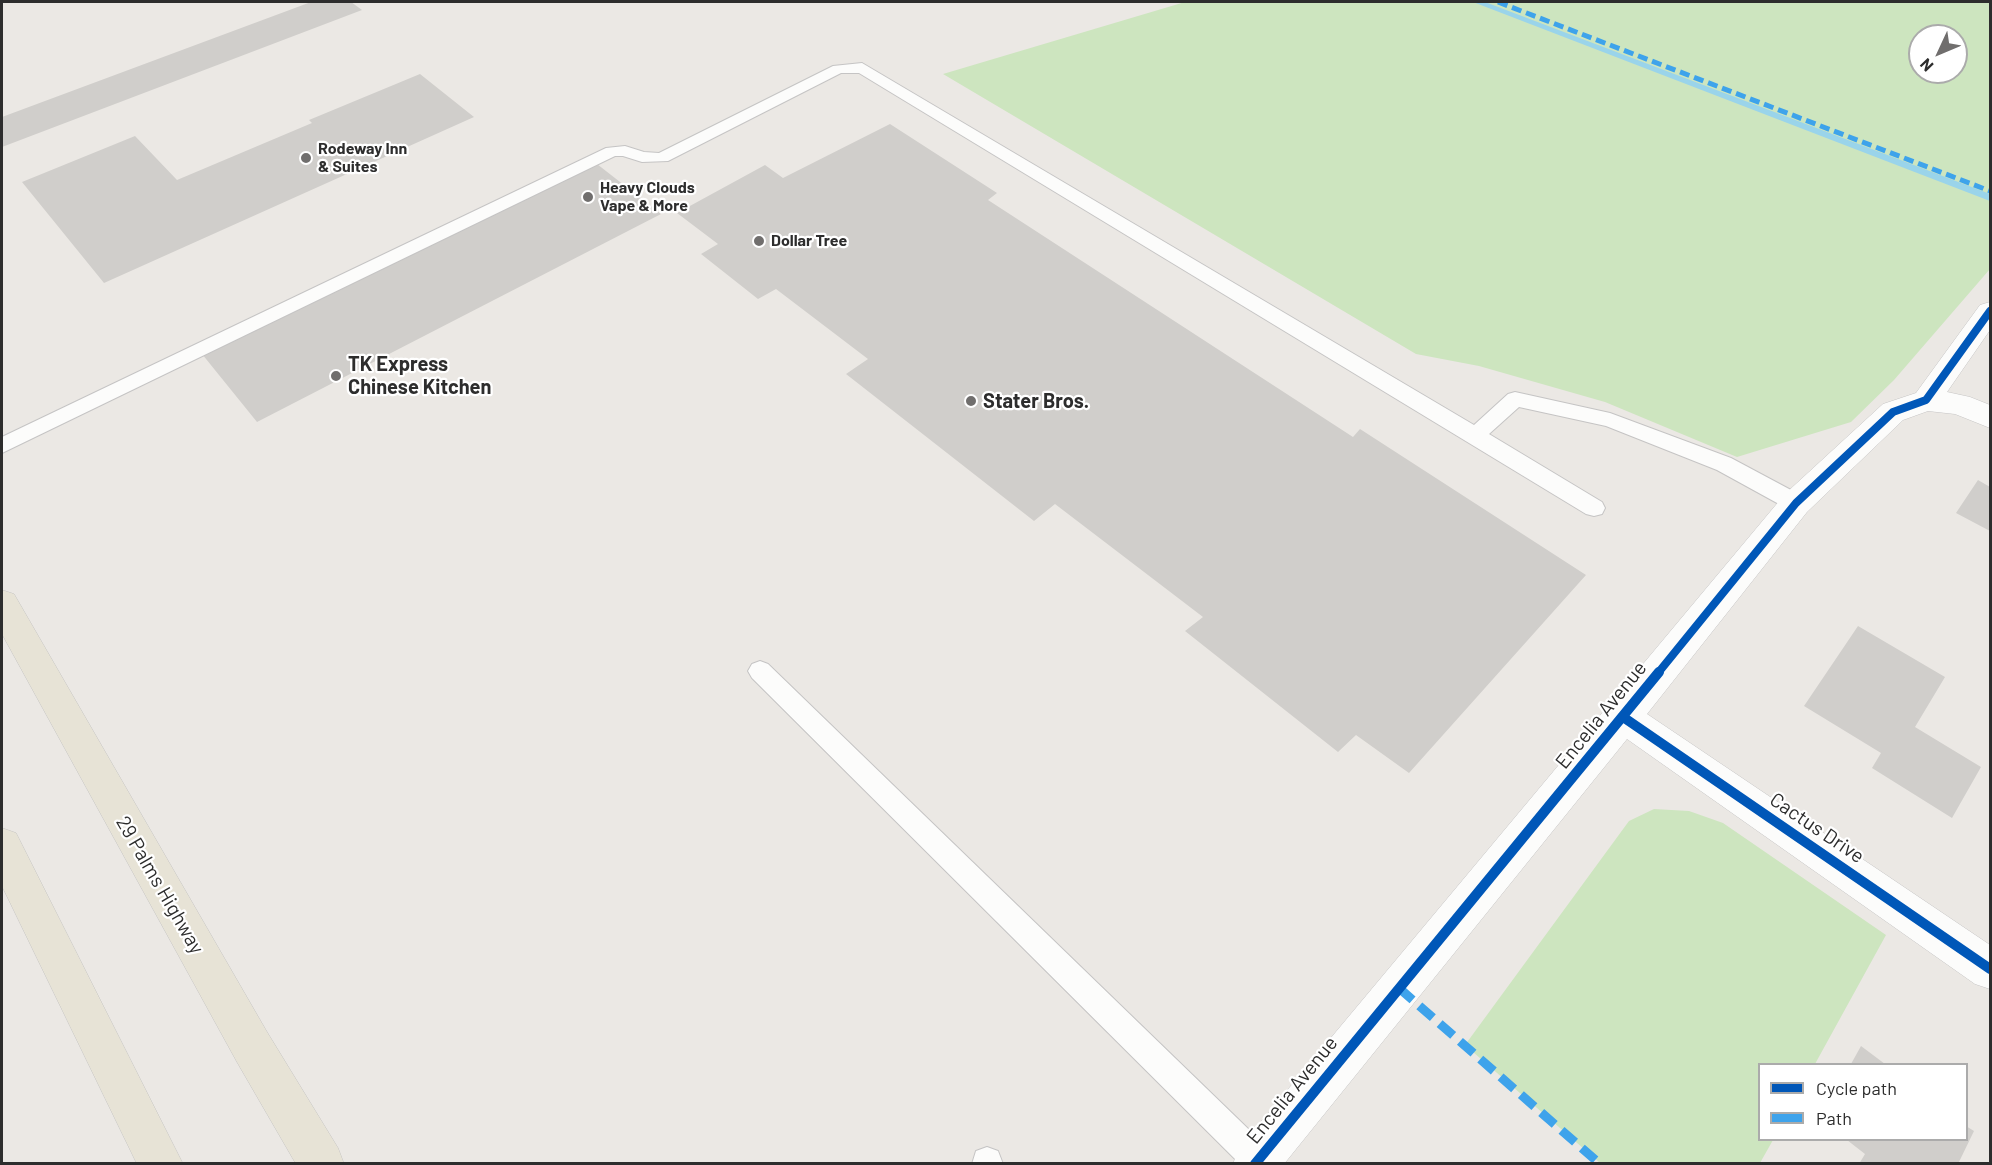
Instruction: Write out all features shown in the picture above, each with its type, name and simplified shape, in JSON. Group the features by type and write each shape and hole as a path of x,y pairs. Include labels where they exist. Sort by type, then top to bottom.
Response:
{"main road":[{"name":"29 Palms Highway","path":"2,604 252,1047 322,1164"},
{"path":"2,846 161,1164"}],"street":[{"path":"1990,311 1926,400 1960,404 1990,417"},
{"name":"Encelia Avenue","path":"1256,1162 1623,717 1796,503 1893,411 1926,400"},
{"name":"Cactus Drive","path":"1623,717 1990,969"}],"lane":[{"path":"2,446 612,151 625,151 642,157 662,158 838,69 862,68 1594,508"},
{"path":"1475,435 1515,399 1610,420 1724,464 1796,503"},
{"path":"760,671 1256,1162"}],"green space":[{"path":"1185,2 1990,2 1990,269 1894,380 1851,422 1737,457 1605,402 1479,366 1416,354 943,74"},
{"path":"1654,809 1689,811 1723,823 1886,935 1816,1063 1758,1063 1758,1141 1772,1141 1760,1163 1600,1163 1465,1045 1629,821"}],"building":[{"path":"311,2 351,2 362,10 2,147 2,117"},
{"name":"Rodeway Inn & Suites","path":"420,74 474,117 104,283 22,182 135,136 177,180 312,123 309,120"},
{"path":"890,124 997,193 988,200 1353,437 1360,429 1586,575 1409,773 1356,735 1338,752 1185,631 1203,617 1055,504 1034,521 846,374 868,359 776,289 758,299 701,254 718,244 677,213 765,165 783,178"},
{"path":"597,164 661,214 257,422 202,354"},
{"path":"1978,480 1990,487 1990,531 1956,513"},
{"path":"1858,626 1945,677 1915,727 1981,767 1952,818 1872,768 1881,753 1804,706"},
{"path":"1861,1046 1884,1063 1852,1063"},
{"path":"1968,1127 1974,1131 1958,1164 1859,1164 1865,1154 1848,1141 1968,1141"}],"waterway":[{"path":"1478,2 1990,198"}],"marked path":[{"path":"1498,2 1990,191"},
{"path":"1399,988 1600,1164"}],"cycle path":[{"path":"1255,1164 1796,503 1893,412 1926,400 1990,311"},
{"path":"1623,717 1990,969"}],"place":[{"name":"Rodeway Inn & Suites","path":"306,158"},
{"name":"Heavy Clouds Vape & More","path":"588,197"},
{"name":"Dollar Tree","path":"759,241"},
{"name":"TK Express Chinese Kitchen","path":"336,376"},
{"name":"Stater Bros.","path":"971,401"}]}
